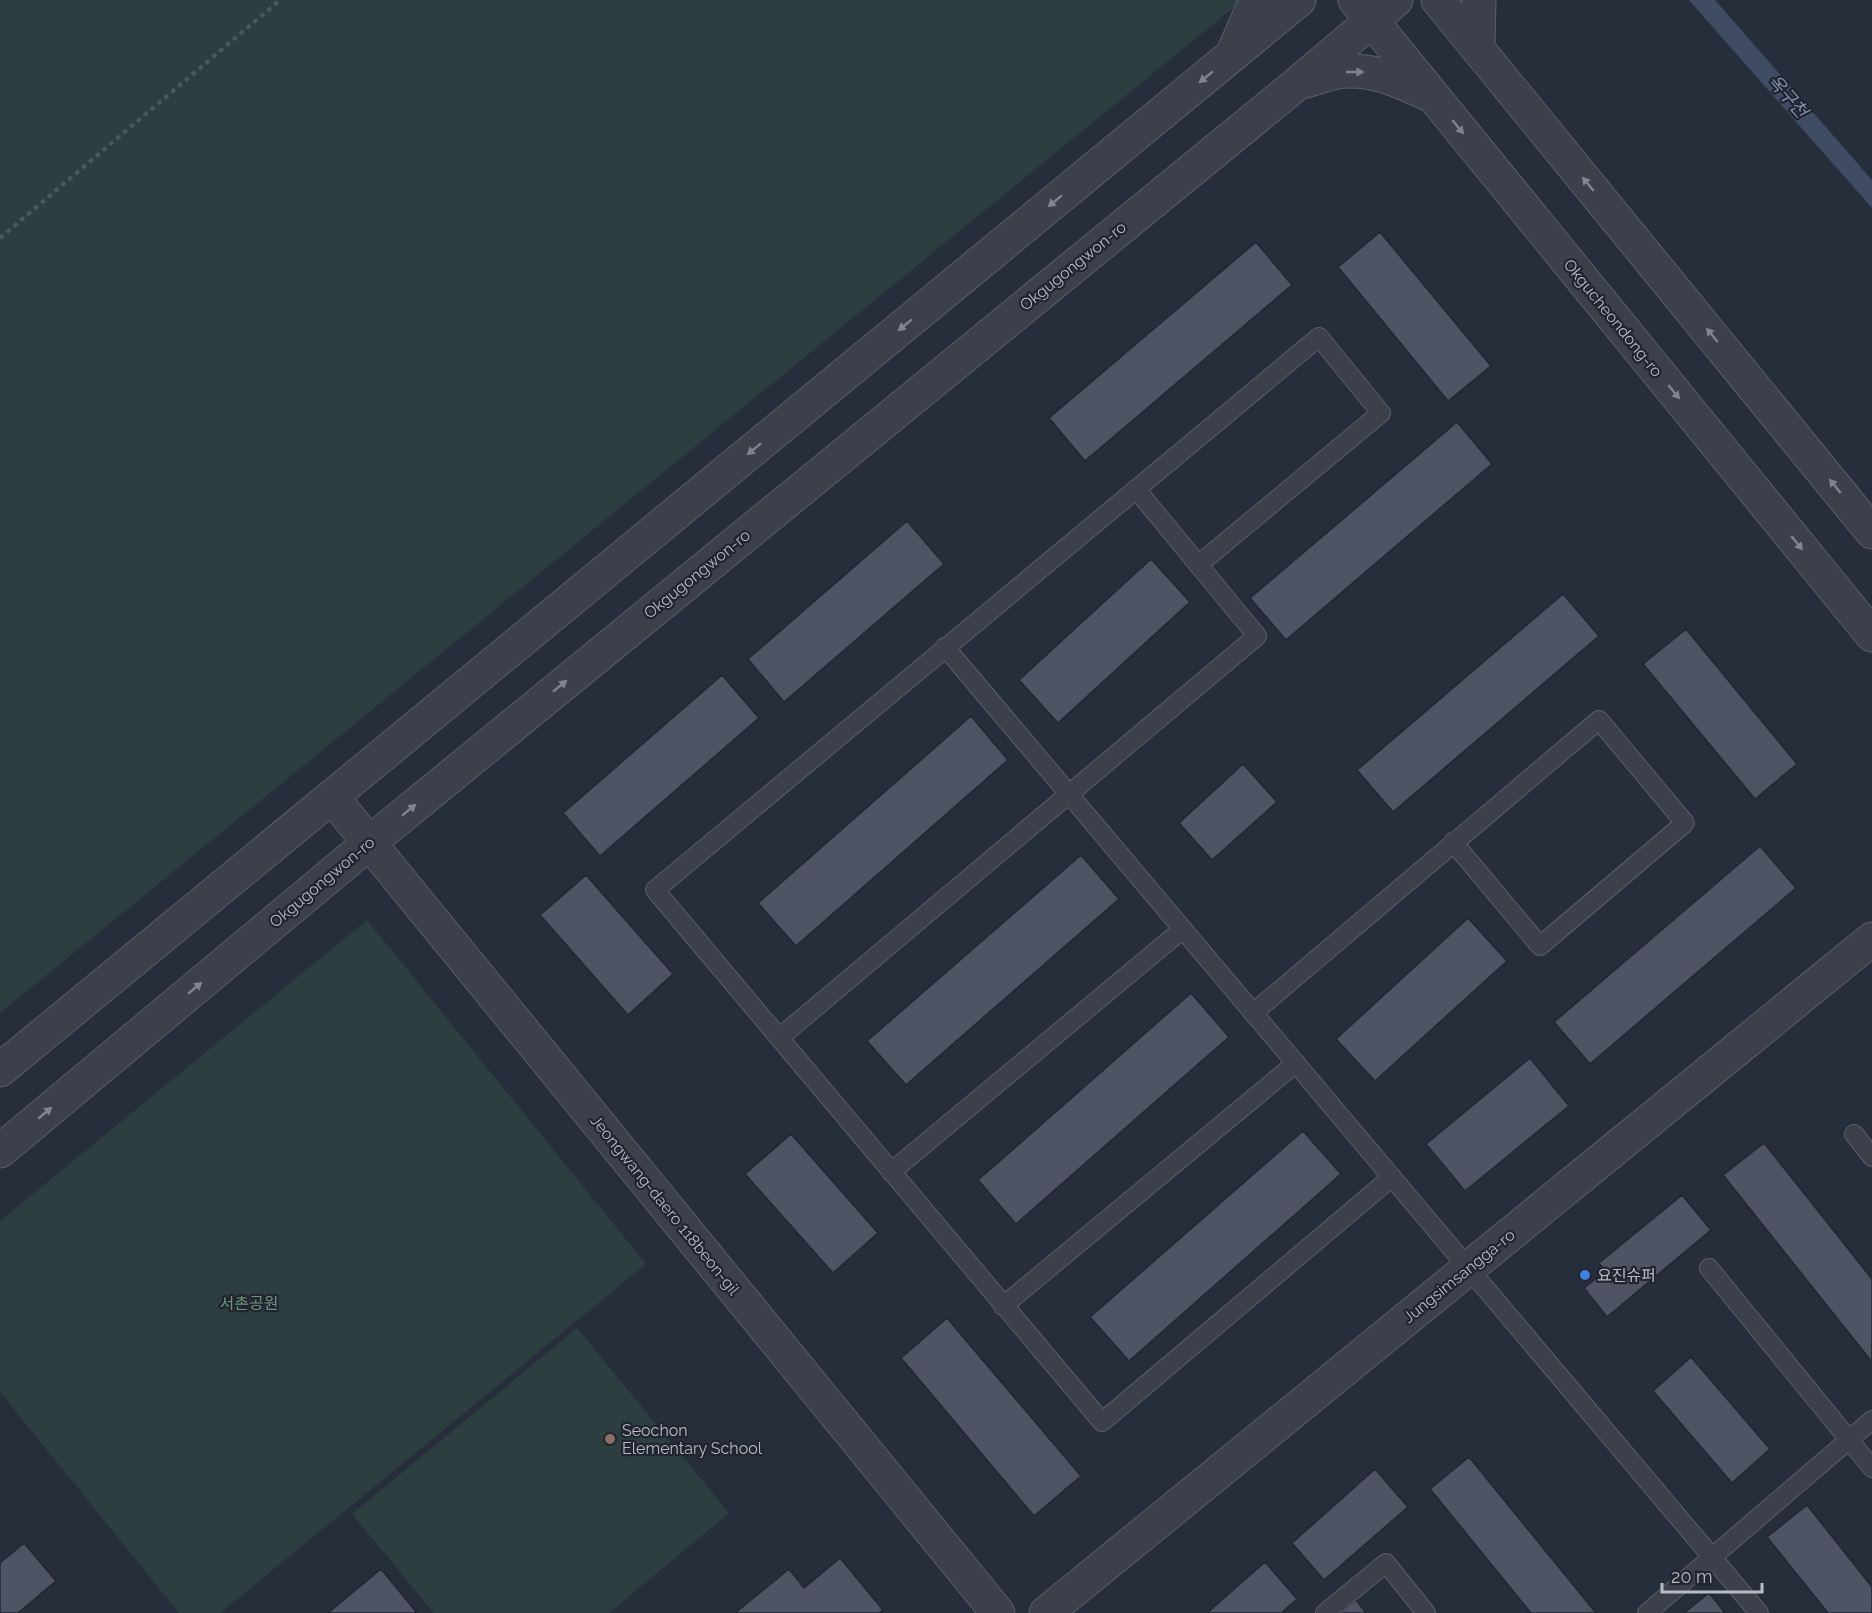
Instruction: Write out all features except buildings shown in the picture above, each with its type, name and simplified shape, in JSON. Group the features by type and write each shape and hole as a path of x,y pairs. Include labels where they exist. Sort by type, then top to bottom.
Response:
{"street":[{"path":"1232,55 1256,0"},
{"path":"0,1070 1299,0"},
{"name":"Okgugongwon-ro","path":"0,1151 369,843 1298,83 1363,11 1396,0"},
{"path":"1438,0 1872,531"},
{"path":"1478,49 1479,0"},
{"name":"Okgucheondong-ro","path":"1363,11 1872,635"},
{"path":"1298,83 1338,72 1365,72 1386,76 1433,96"},
{"name":"Jeongwang-daero 118beon-gil","path":"332,797 998,1613"},
{"name":"Jungsimsangga-ro","path":"1046,1613 1872,939"}],"lane":[{"path":"1198,565 1381,414 1318,337 655,890 1102,1422 1392,1177"},
{"path":"779,1038 1257,636 1136,489"},
{"path":"945,647 1759,1613"},
{"path":"1253,1013 1453,842 1599,720 1685,824 1540,946 1453,842"},
{"path":"891,1172 1183,929"},
{"path":"1004,1306 1296,1063"},
{"path":"1854,1134 1872,1157"},
{"path":"1709,1268 1872,1468"},
{"path":"1647,1613 1872,1420"},
{"path":"1325,1613 1386,1563 1426,1613"}],"path":[{"path":"0,238 280,0"}],"green space":[{"path":"0,0 1243,0 0,1013"},
{"name":"서촌공원","path":"367,920 646,1264 220,1613 179,1613 0,1392 0,1221"},
{"path":"577,1328 729,1513 609,1613 434,1613 352,1514"}],"water":[{"name":"옥구천","path":"1689,0 1715,0 1872,180 1872,208"}],"place":[{"name":"요진슈퍼","path":"1585,1275"},
{"name":"Seochon Elementary School","path":"610,1439"}]}
